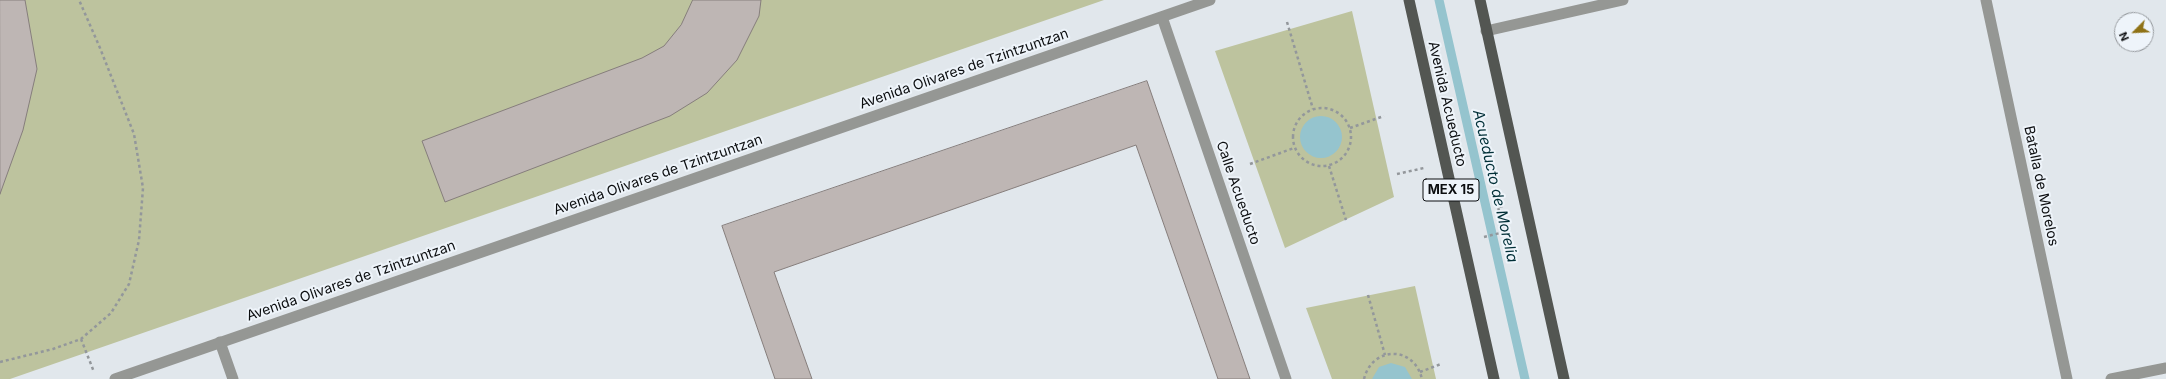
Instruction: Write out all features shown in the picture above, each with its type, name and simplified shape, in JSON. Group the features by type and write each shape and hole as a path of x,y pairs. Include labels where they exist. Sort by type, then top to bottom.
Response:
{"main road":[{"name":"Avenida Acueducto","path":"1409,0 1494,379"},
{"path":"1480,0 1564,379"}],"street":[{"name":"Avenida Olivares de Tzintzuntzan","path":"115,379 1210,0"},
{"path":"1486,31 1623,0"},
{"name":"Batalla de Morelos","path":"1986,0 2067,379"},
{"name":"Calle Acueducto","path":"1162,17 1286,379"},
{"path":"220,342 233,379"},
{"path":"2112,379 2166,368"}],"path":[{"path":"0,362 53,349 80,339 111,313 129,284 139,240 143,188 134,134 100,48 79,0"},
{"path":"1287,22 1313,109"},
{"path":"1328,108 1337,112 1345,119 1350,128 1351,137 1346,155 1339,162 1329,166 1312,165 1303,161 1294,148 1292,135 1294,125 1300,117 1313,109 1328,108"},
{"path":"1350,128 1384,116"},
{"path":"1250,164 1294,148"},
{"path":"1329,166 1346,220"},
{"path":"1480,238 1504,232 1498,207"},
{"path":"1368,295 1385,355"},
{"path":"80,339 97,379"},
{"path":"1364,379 1372,363 1380,357 1385,355 1400,354 1409,358 1416,365 1422,379"},
{"path":"1420,372 1441,364"}],"green space":[{"path":"0,0 1104,0 10,379 0,379"},
{"path":"1352,11 1394,197 1285,248 1215,51"},
{"path":"1415,286 1436,379 1332,379 1306,308"}],"water":[{"path":"1321,116 1336,122 1342,137 1336,152 1321,158 1306,152 1300,137 1306,122"},
{"path":"1391,363 1405,367 1412,379 1372,379 1379,367"}],"building":[{"path":"0,0 25,0 37,69 23,130 0,194"},
{"path":"693,0 761,0 759,16 737,60 707,93 670,116 445,202 422,141 642,58 664,46 681,25"},
{"path":"1147,81 1250,379 1218,379 1136,145 774,272 812,379 775,379 722,226"}],"waterway":[{"name":"Acueducto de Morelia","path":"1439,0 1525,379"}]}
